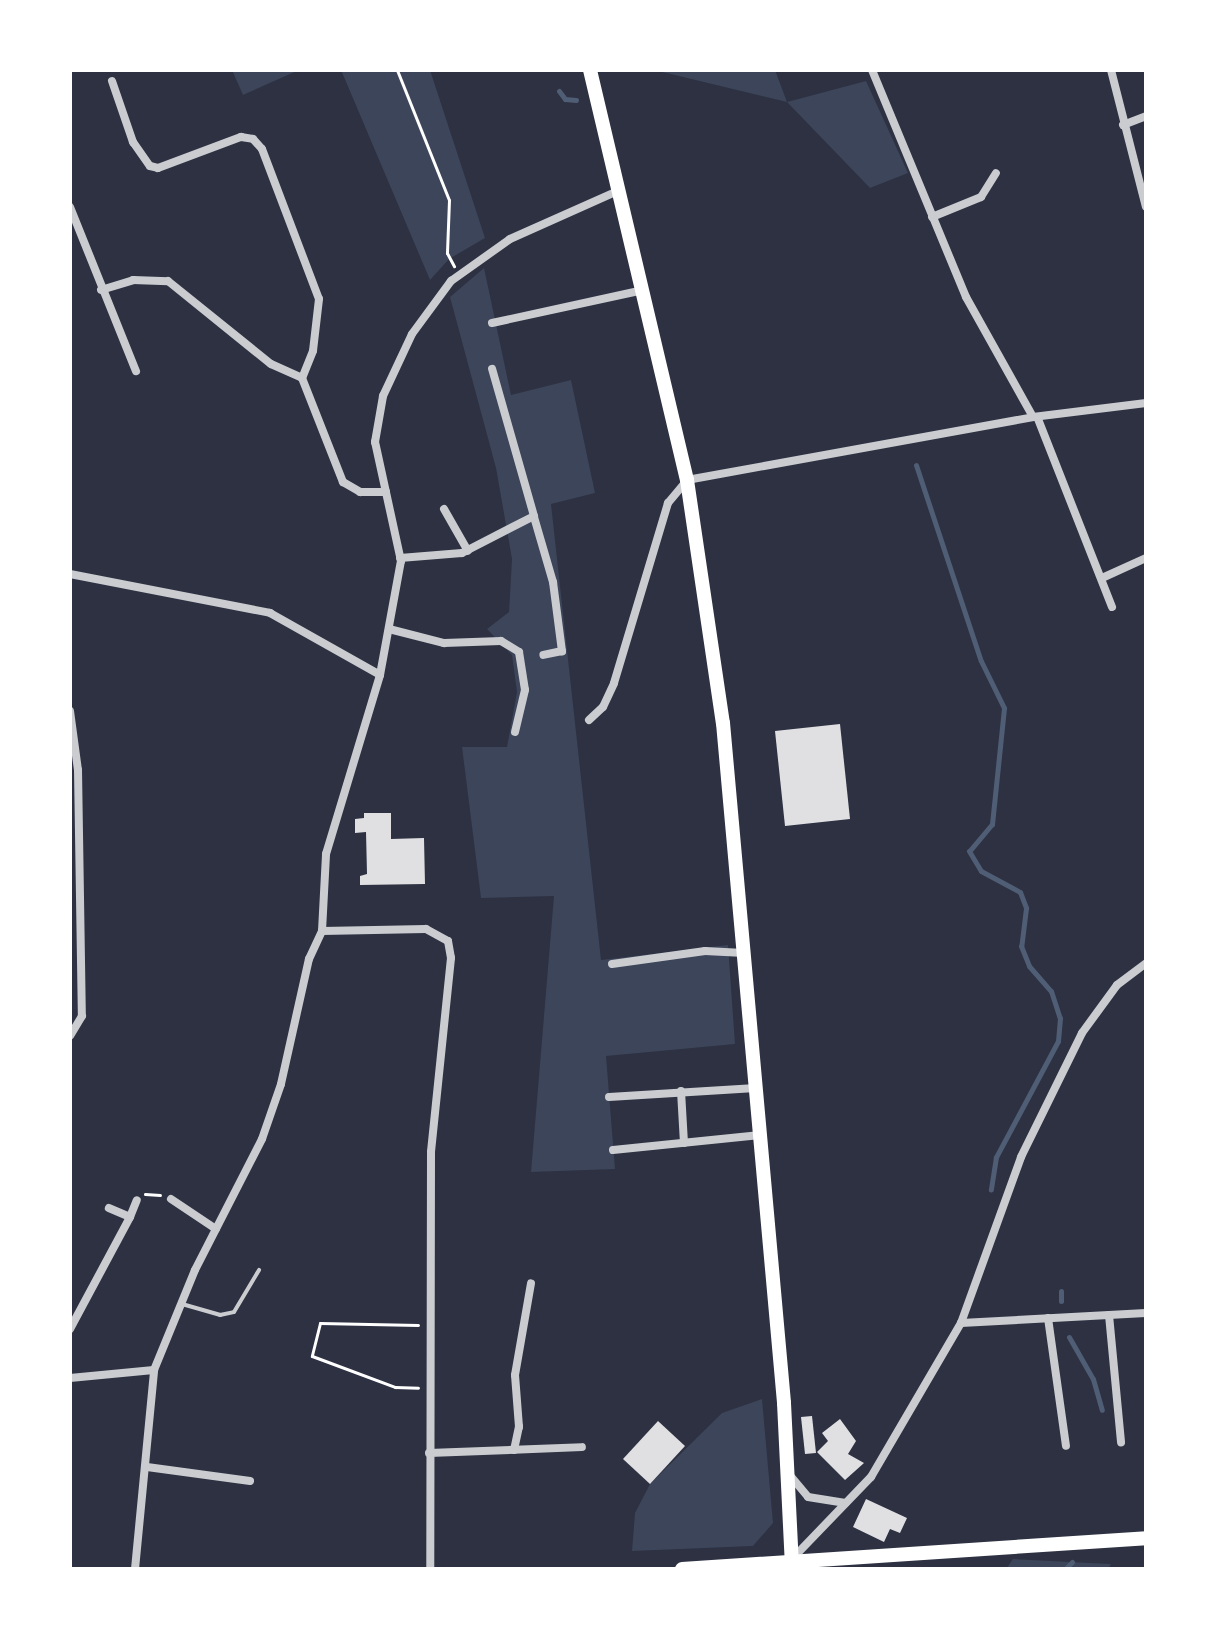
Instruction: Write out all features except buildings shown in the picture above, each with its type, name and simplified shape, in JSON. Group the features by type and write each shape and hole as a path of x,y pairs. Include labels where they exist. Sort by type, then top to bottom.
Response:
{"main road":[{"path":"590,70 621,189 687,480 723,723 760,1135 792,1564"},
{"path":"682,1569 847,1561 1146,1538"}],"street":[{"path":"872,70 966,297 1035,418 1112,607"},
{"path":"1111,70 1146,207"},
{"path":"112,81 133,142 150,166 158,168 241,137 253,139 262,149 319,299 313,351 302,378 343,482 360,492 386,492"},
{"path":"1123,125 1146,116"},
{"path":"932,217 981,197 996,173"},
{"path":"135,1569 154,1370 180,1304 277,1098 309,959 322,931 326,854 380,675 400,558 375,442 383,396 412,334 458,275 510,239 621,189"},
{"path":"70,207 136,371"},
{"path":"101,290 133,280 168,281 271,364 302,378"},
{"path":"492,323 643,290"},
{"path":"492,369 553,582 562,651 543,655"},
{"path":"589,720 603,707 614,683 668,503 687,480 1035,418 1146,403"},
{"path":"444,509 468,551"},
{"path":"400,558 468,551 534,517"},
{"path":"1102,578 1146,558"},
{"path":"70,574 270,613 380,675"},
{"path":"389,629 444,643 501,641 519,652 525,690 515,732"},
{"path":"70,711 78,770 82,1016 70,1036"},
{"path":"322,931 426,929 448,941 451,958 431,1152 430,1569"},
{"path":"612,964 705,951 744,953"},
{"path":"792,1564 871,1477 961,1323 1021,1157 1082,1033 1117,985 1146,963"},
{"path":"609,1097 756,1088"},
{"path":"681,1091 684,1143"},
{"path":"613,1150 760,1135"},
{"path":"171,1199 216,1229"},
{"path":"70,1329 137,1200"},
{"path":"109,1208 130,1217"},
{"path":"514,1450 519,1427 515,1375 531,1283"},
{"path":"961,1323 1146,1313"},
{"path":"1109,1315 1121,1442"},
{"path":"1048,1318 1066,1446"},
{"path":"70,1378 154,1370"},
{"path":"429,1453 582,1447"},
{"path":"147,1467 250,1481"},
{"path":"787,1472 808,1497 834,1505 847,1503"}],"lane":[{"path":"180,1304 220,1315 234,1312 259,1270"}],"path":[{"path":"397,70 449,200 447,253 458,275"},
{"path":"137,1200 148,1191 171,1199"},
{"path":"429,1389 395,1387 312,1356 320,1323 430,1325"}],"shaded area":[{"path":"232,70 299,70 243,95"},
{"path":"341,70 430,70 485,238 449,259 430,280"},
{"path":"654,70 775,70 787,102"},
{"path":"866,81 908,173 870,188 787,102"},
{"path":"484,268 511,395 571,380 595,493 551,504 601,960 728,945 735,1044 606,1056 615,1169 531,1172 554,896 481,898 462,747 507,747 517,692 512,655 487,629 509,612 512,559 496,468 450,297"},
{"path":"762,1399 773,1523 753,1546 632,1551 635,1513 650,1484 722,1413"},
{"path":"1013,1559 1111,1564 1108,1569 1006,1569"}],"waterway":[{"path":"559,91 565,99 576,100"},
{"path":"916,465 981,661 1004,708 992,824 969,851 981,871 1020,892 1026,908 1021,946 1029,966 1051,991 1060,1018 1058,1041 996,1157 991,1190"},
{"path":"1061,1291 1061,1301"},
{"path":"1069,1337 1093,1379 1102,1410"},
{"path":"1065,1569 1072,1562"}]}
